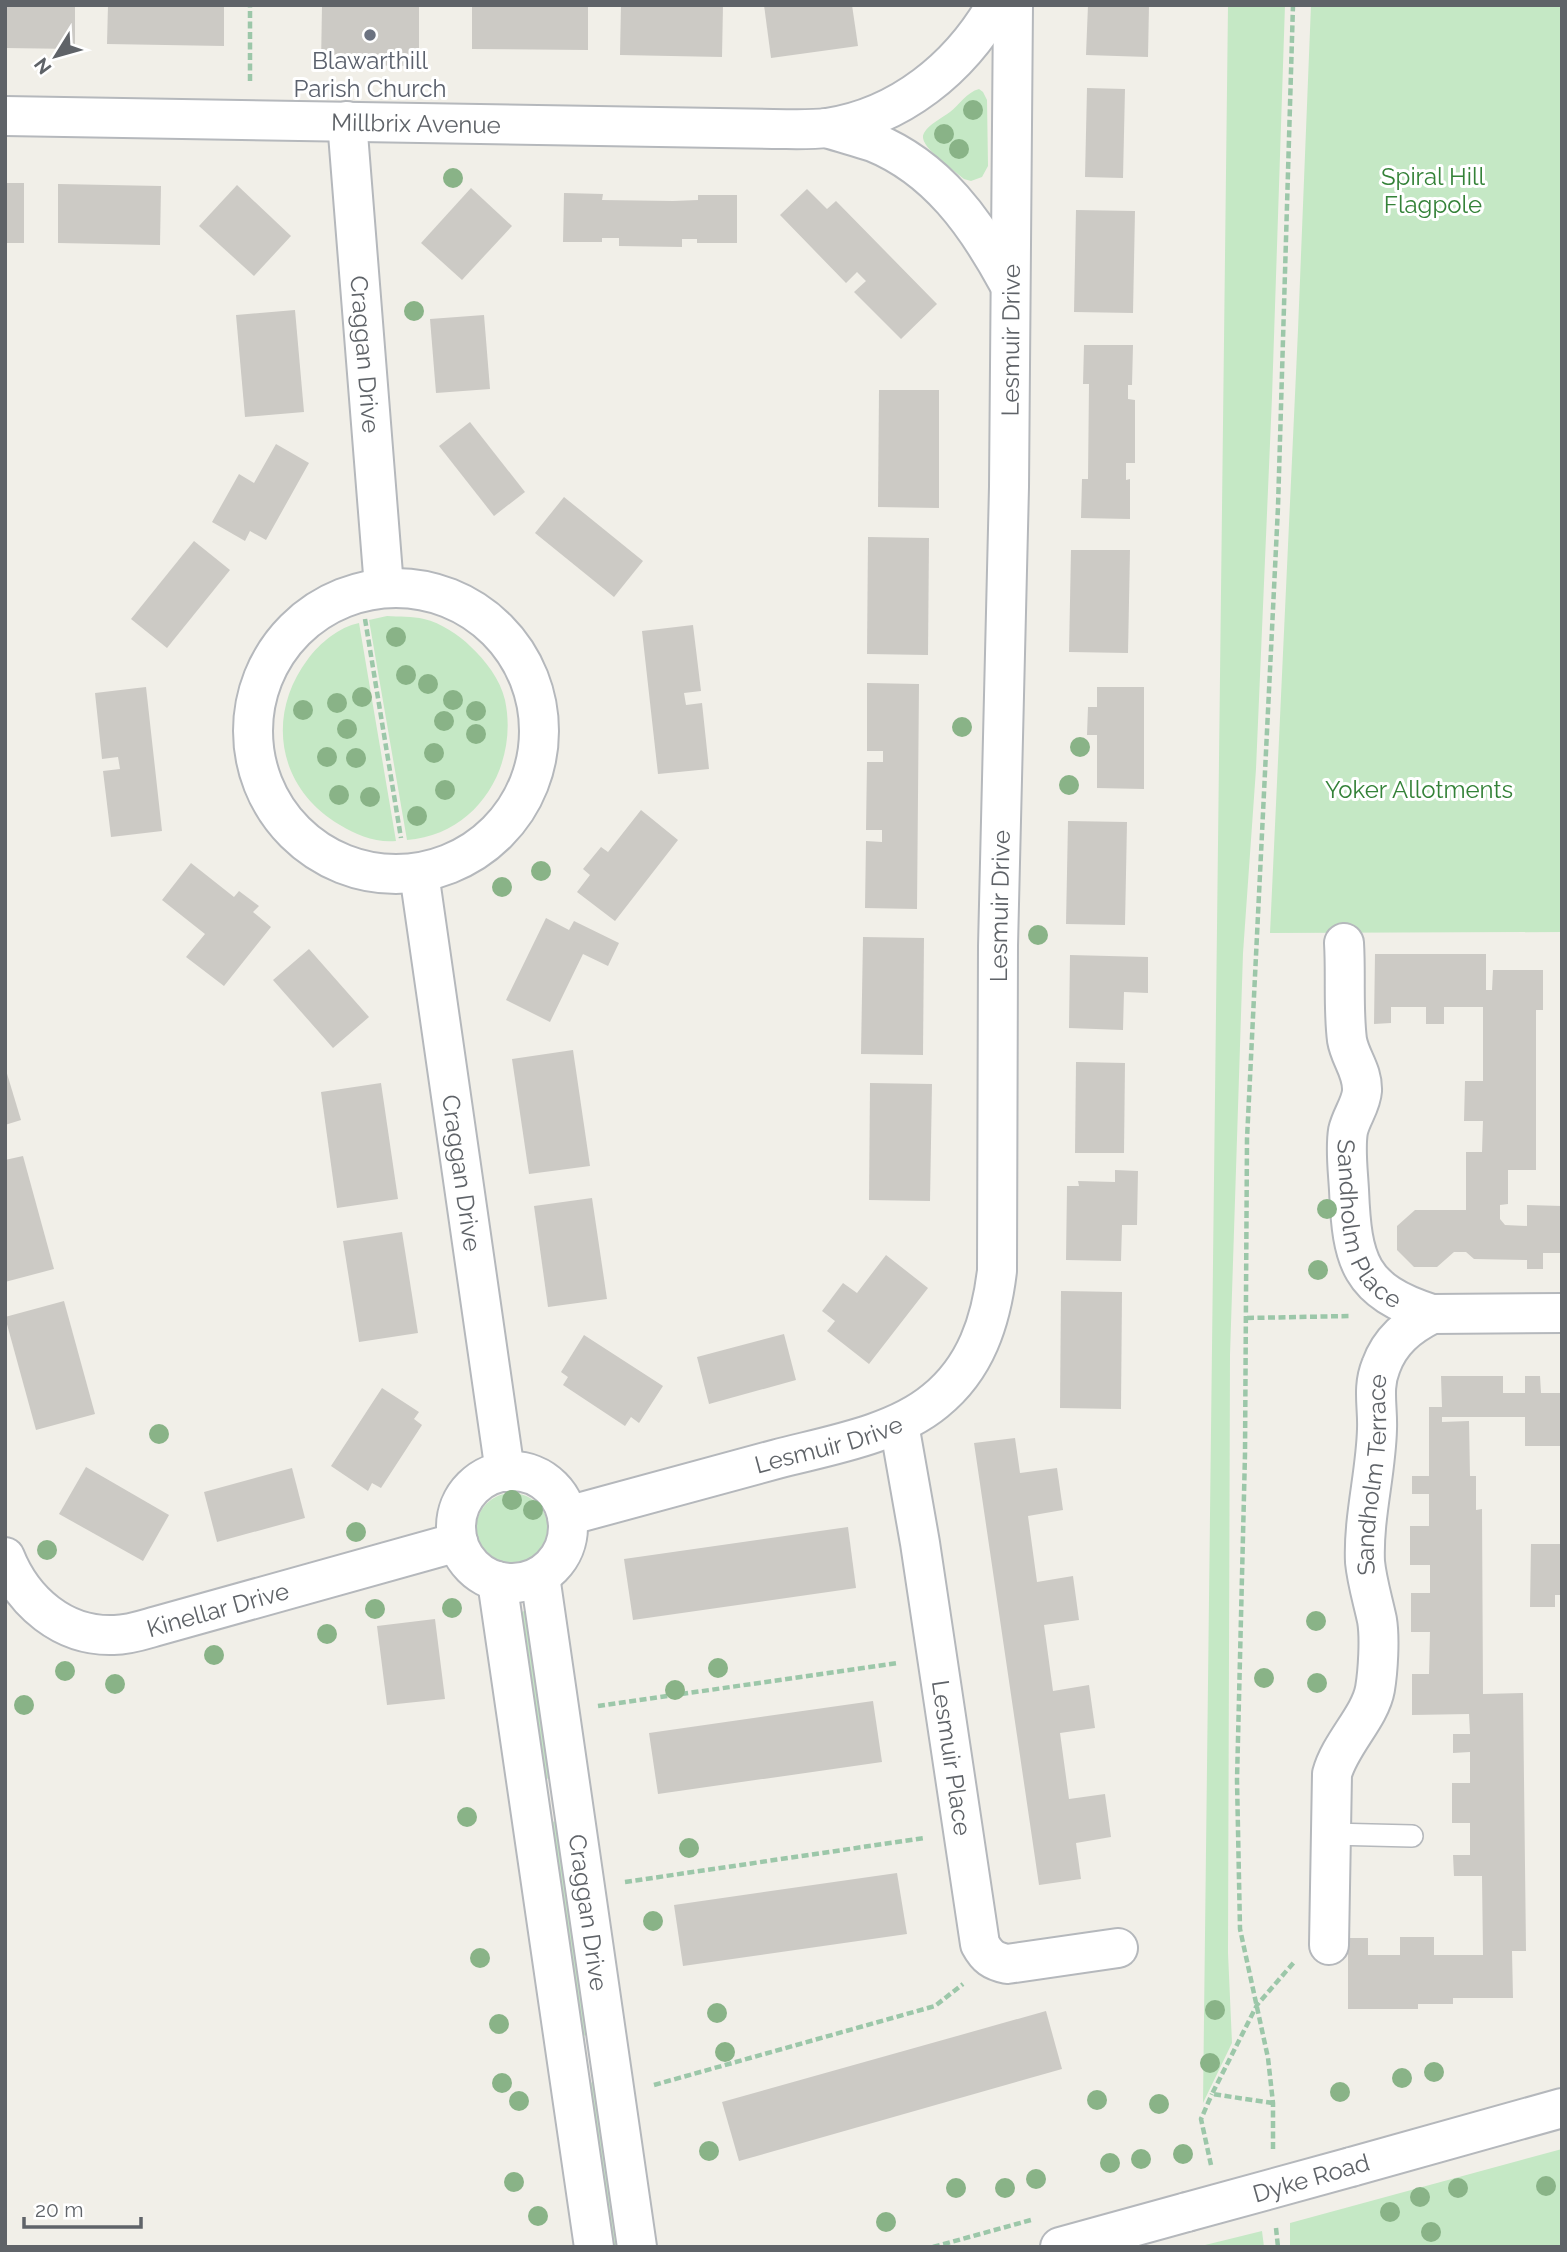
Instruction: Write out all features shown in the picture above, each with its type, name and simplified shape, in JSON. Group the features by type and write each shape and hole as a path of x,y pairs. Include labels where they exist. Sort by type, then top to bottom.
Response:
{"street":[{"name":"Millbrix Avenue","path":"5,116 827,128 889,110 918,91 948,68 970,44 996,5"},
{"name":"Lesmuir Drive","path":"567,1516 817,1449 899,1424 936,1401 955,1382 972,1358 984,1334 997,1271 998,946 1009,501 1013,5"},
{"name":"Craggan Drive","path":"347,121 384,587"},
{"name":"Millbrix Avenue","path":"827,128 873,142 900,156 944,189 989,248 1009,284"},
{"path":"384,587 424,589 462,603 495,625 520,657 535,694 540,734 534,773 517,809 491,840 457,861 419,873 380,874 343,865 309,846 281,819 262,785 252,748 253,709 264,672 284,639 312,613 346,595 384,587"},
{"name":"Craggan Drive","path":"419,873 505,1472"},
{"name":"Sandholm Place","path":"1344,943 1348,1043 1359,1070 1362,1091 1347,1138 1354,1250 1361,1265 1395,1301 1432,1314"},
{"path":"1432,1314 1562,1313"},
{"name":"Sandholm Terrace","path":"1329,1945 1332,1774 1336,1759 1368,1707 1375,1688 1378,1623 1367,1576 1365,1553 1377,1429 1376,1382 1387,1352 1396,1340 1415,1323 1432,1314"},
{"name":"Lesmuir Place","path":"899,1424 980,1944 985,1954 994,1961"},
{"path":"505,1472 522,1472 551,1487 561,1500 567,1516 567,1534 563,1550 553,1566 540,1576 524,1581 498,1581 472,1566 458,1542 458,1511 465,1496 483,1480 505,1472"},
{"name":"Kinellar Drive","path":"5,1557 22,1590 47,1615 80,1630 116,1635 158,1626 458,1542"},
{"name":"Craggan Drive","path":"540,1576 637,2247"},
{"name":"Craggan Drive","path":"498,1581 594,2247"},
{"path":"994,1961 1021,1964 1118,1948"},
{"name":"Dyke Road","path":"1060,2247 1562,2108"}],"lane":[{"path":"1330,1834 1412,1836"}],"path":[{"path":"250,5 250,121"},
{"path":"1272,2130 1273,2103 1268,2058 1240,1929 1237,1780 1247,1318 1247,1139 1277,521 1293,5"},
{"path":"384,587 364,621 402,841 419,873"},
{"path":"1247,1318 1353,1316"},
{"path":"561,1712 937,1658"},
{"path":"585,1888 963,1832"},
{"path":"1203,2208 1200,2119 1257,2005 1279,1977 1311,1946 1329,1945"},
{"path":"615,2091 652,2086 934,2006 994,1961"},
{"path":"1212,2094 1273,2103"},
{"path":"1276,2226 1278,2247"}],"green space":[{"path":"1228,5 1285,5 1256,769 1243,953 1230,1355 1228,1953 1232,2043 1203,2103"},
{"name":"Yoker Allotments","path":"1311,5 1562,5 1562,932 1270,933"},
{"path":"979,89 987,100 988,166 982,177 971,181 964,179 937,157 923,138 929,127"},
{"path":"387,616 415,617 430,621 466,642 487,664 500,685 508,725 499,772 488,793 472,811 454,825 432,835 407,840 369,620"},
{"path":"359,623 396,841 381,841 359,835 319,810 303,792 291,772 285,750 283,727 286,704 294,681 318,647 337,632"},
{"path":"512,1493 532,1499 542,1509 548,1529 542,1549 532,1559 512,1565 492,1559 482,1549 476,1529 482,1509 492,1499"},
{"path":"530,1612 557,1777 540,1780 518,1614"},
{"path":"563,1820 593,2034 576,2037 546,1823"},
{"path":"600,2081 624,2247 607,2247 583,2084"},
{"path":"1562,2149 1562,2247 1290,2247 1290,2223"},
{"path":"1262,2231 1264,2247 1197,2247"}],"building":[{"path":"5,5 75,5 75,49 5,48"},
{"path":"108,5 224,5 224,46 107,44"},
{"name":"Blawarthill Parish Church","path":"322,5 419,5 419,66 321,65"},
{"path":"472,5 588,5 588,50 472,49"},
{"path":"621,5 723,5 722,57 620,55"},
{"path":"764,5 852,5 858,46 771,58"},
{"path":"1088,5 1149,5 1148,57 1086,55"},
{"path":"1087,88 1125,89 1123,178 1085,177"},
{"path":"5,183 24,183 24,243 5,243"},
{"path":"58,184 161,186 160,245 58,243"},
{"path":"237,185 291,236 254,276 199,226"},
{"path":"471,188 512,226 462,280 421,243"},
{"path":"807,189 827,209 836,201 937,304 901,339 854,292 866,281 857,272 846,283 780,215"},
{"path":"564,193 603,194 602,200 673,201 698,200 698,195 737,195 737,243 697,243 697,239 682,239 682,247 619,246 619,238 602,238 602,242 563,242"},
{"path":"1076,210 1135,211 1133,313 1074,312"},
{"path":"295,310 304,412 245,417 236,315"},
{"path":"484,315 490,389 436,393 430,319"},
{"path":"1084,345 1133,345 1132,385 1128,385 1128,399 1135,400 1135,463 1126,463 1126,480 1130,479 1130,519 1081,518 1082,479 1088,479 1089,384 1083,384"},
{"path":"879,390 939,390 939,508 878,507"},
{"path":"470,422 525,492 494,516 439,446"},
{"path":"276,444 309,463 266,540 250,531 245,541 212,522 239,474 254,483"},
{"path":"564,497 643,561 614,597 535,533"},
{"path":"868,537 929,538 928,655 867,654"},
{"path":"194,541 230,570 167,648 131,619"},
{"path":"1071,550 1130,550 1128,653 1069,652"},
{"path":"693,625 701,691 684,693 686,705 702,703 709,769 658,774 642,631"},
{"path":"867,683 919,684 917,909 865,908 866,841 882,842 882,830 866,830 867,762 883,762 883,751 867,751"},
{"path":"146,687 162,831 111,837 103,771 120,769 118,757 102,759 95,693"},
{"path":"1097,687 1144,687 1144,789 1097,788 1097,735 1087,735 1088,707 1097,707"},
{"path":"641,810 678,840 615,921 577,892 590,875 583,869 601,847 608,852"},
{"path":"1068,821 1127,822 1125,925 1066,924"},
{"path":"191,863 234,897 239,891 259,906 253,912 271,927 224,986 186,957 205,934 162,900"},
{"path":"546,918 569,930 574,921 619,943 608,966 583,954 550,1022 506,1000"},
{"path":"863,937 924,938 923,1055 861,1054"},
{"path":"309,949 369,1017 333,1048 273,980"},
{"path":"1375,954 1486,954 1486,990 1492,990 1493,970 1543,970 1543,1010 1536,1010 1536,1170 1508,1170 1508,1204 1500,1205 1500,1219 1505,1225 1527,1226 1527,1205 1562,1206 1562,1253 1543,1253 1543,1269 1527,1269 1527,1260 1474,1259 1466,1252 1454,1252 1437,1267 1414,1267 1397,1250 1397,1226 1415,1210 1466,1210 1466,1152 1482,1152 1483,1121 1464,1121 1465,1081 1483,1081 1483,1007 1444,1007 1444,1024 1426,1024 1426,1007 1391,1007 1391,1023 1374,1024"},
{"path":"1070,955 1148,957 1148,993 1124,992 1123,1030 1069,1028"},
{"path":"573,1050 590,1166 529,1174 512,1059"},
{"path":"1076,1062 1125,1063 1124,1153 1075,1153"},
{"path":"5,1067 21,1120 5,1125"},
{"path":"381,1083 398,1199 337,1208 321,1092"},
{"path":"870,1083 932,1084 930,1201 869,1200"},
{"path":"23,1156 54,1269 5,1282 5,1160"},
{"path":"1115,1170 1138,1171 1137,1225 1122,1225 1121,1261 1066,1260 1067,1186 1079,1186 1078,1181 1115,1182"},
{"path":"592,1198 607,1299 548,1307 534,1206"},
{"path":"402,1232 418,1333 359,1342 343,1241"},
{"path":"886,1255 928,1288 869,1364 827,1331 835,1321 822,1311 843,1283 857,1293"},
{"path":"1061,1291 1122,1292 1121,1409 1060,1408"},
{"path":"64,1301 95,1414 36,1430 5,1317"},
{"path":"784,1334 796,1380 709,1404 697,1357"},
{"path":"584,1335 663,1386 639,1423 631,1417 625,1426 563,1385 568,1377 561,1372"},
{"path":"1441,1376 1503,1376 1503,1393 1525,1393 1525,1376 1540,1376 1541,1393 1562,1393 1561,1446 1525,1446 1525,1417 1442,1417 1442,1422 1469,1421 1470,1476 1476,1476 1476,1510 1482,1509 1483,1694 1523,1693 1526,1951 1512,1951 1513,1998 1453,1998 1453,2004 1418,2004 1418,2009 1348,2009 1348,1938 1368,1938 1368,1955 1400,1955 1400,1937 1434,1937 1434,1955 1483,1955 1482,1876 1454,1876 1453,1855 1470,1855 1470,1823 1452,1823 1452,1783 1470,1783 1470,1752 1453,1753 1453,1734 1470,1734 1469,1714 1412,1715 1412,1674 1429,1674 1430,1632 1411,1632 1411,1593 1430,1593 1430,1565 1410,1565 1410,1526 1429,1526 1429,1494 1412,1494 1412,1476 1429,1476 1429,1407 1442,1407"},
{"path":"382,1388 419,1412 414,1419 422,1425 381,1488 372,1483 368,1491 331,1466"},
{"path":"1015,1438 1020,1473 1057,1468 1063,1510 1028,1516 1037,1582 1073,1576 1079,1620 1044,1625 1053,1691 1089,1685 1095,1728 1060,1733 1069,1799 1105,1794 1111,1837 1076,1843 1081,1879 1039,1885 974,1443"},
{"path":"86,1467 169,1515 143,1561 59,1514"},
{"path":"292,1468 305,1518 217,1542 204,1492"},
{"path":"848,1527 856,1588 633,1620 624,1559"},
{"path":"1531,1544 1562,1544 1562,1595 1555,1595 1555,1607 1530,1607"},
{"path":"435,1619 445,1699 387,1705 377,1626"},
{"path":"873,1701 882,1762 658,1794 649,1733"},
{"path":"897,1873 907,1934 683,1966 674,1905"},
{"path":"1046,2011 1062,2069 739,2161 722,2102"}],"place":[{"name":"Blawarthill Parish Church","path":"370,35"}],"park label":[{"name":"Spiral Hill Flagpole","path":"1433,190"}]}
